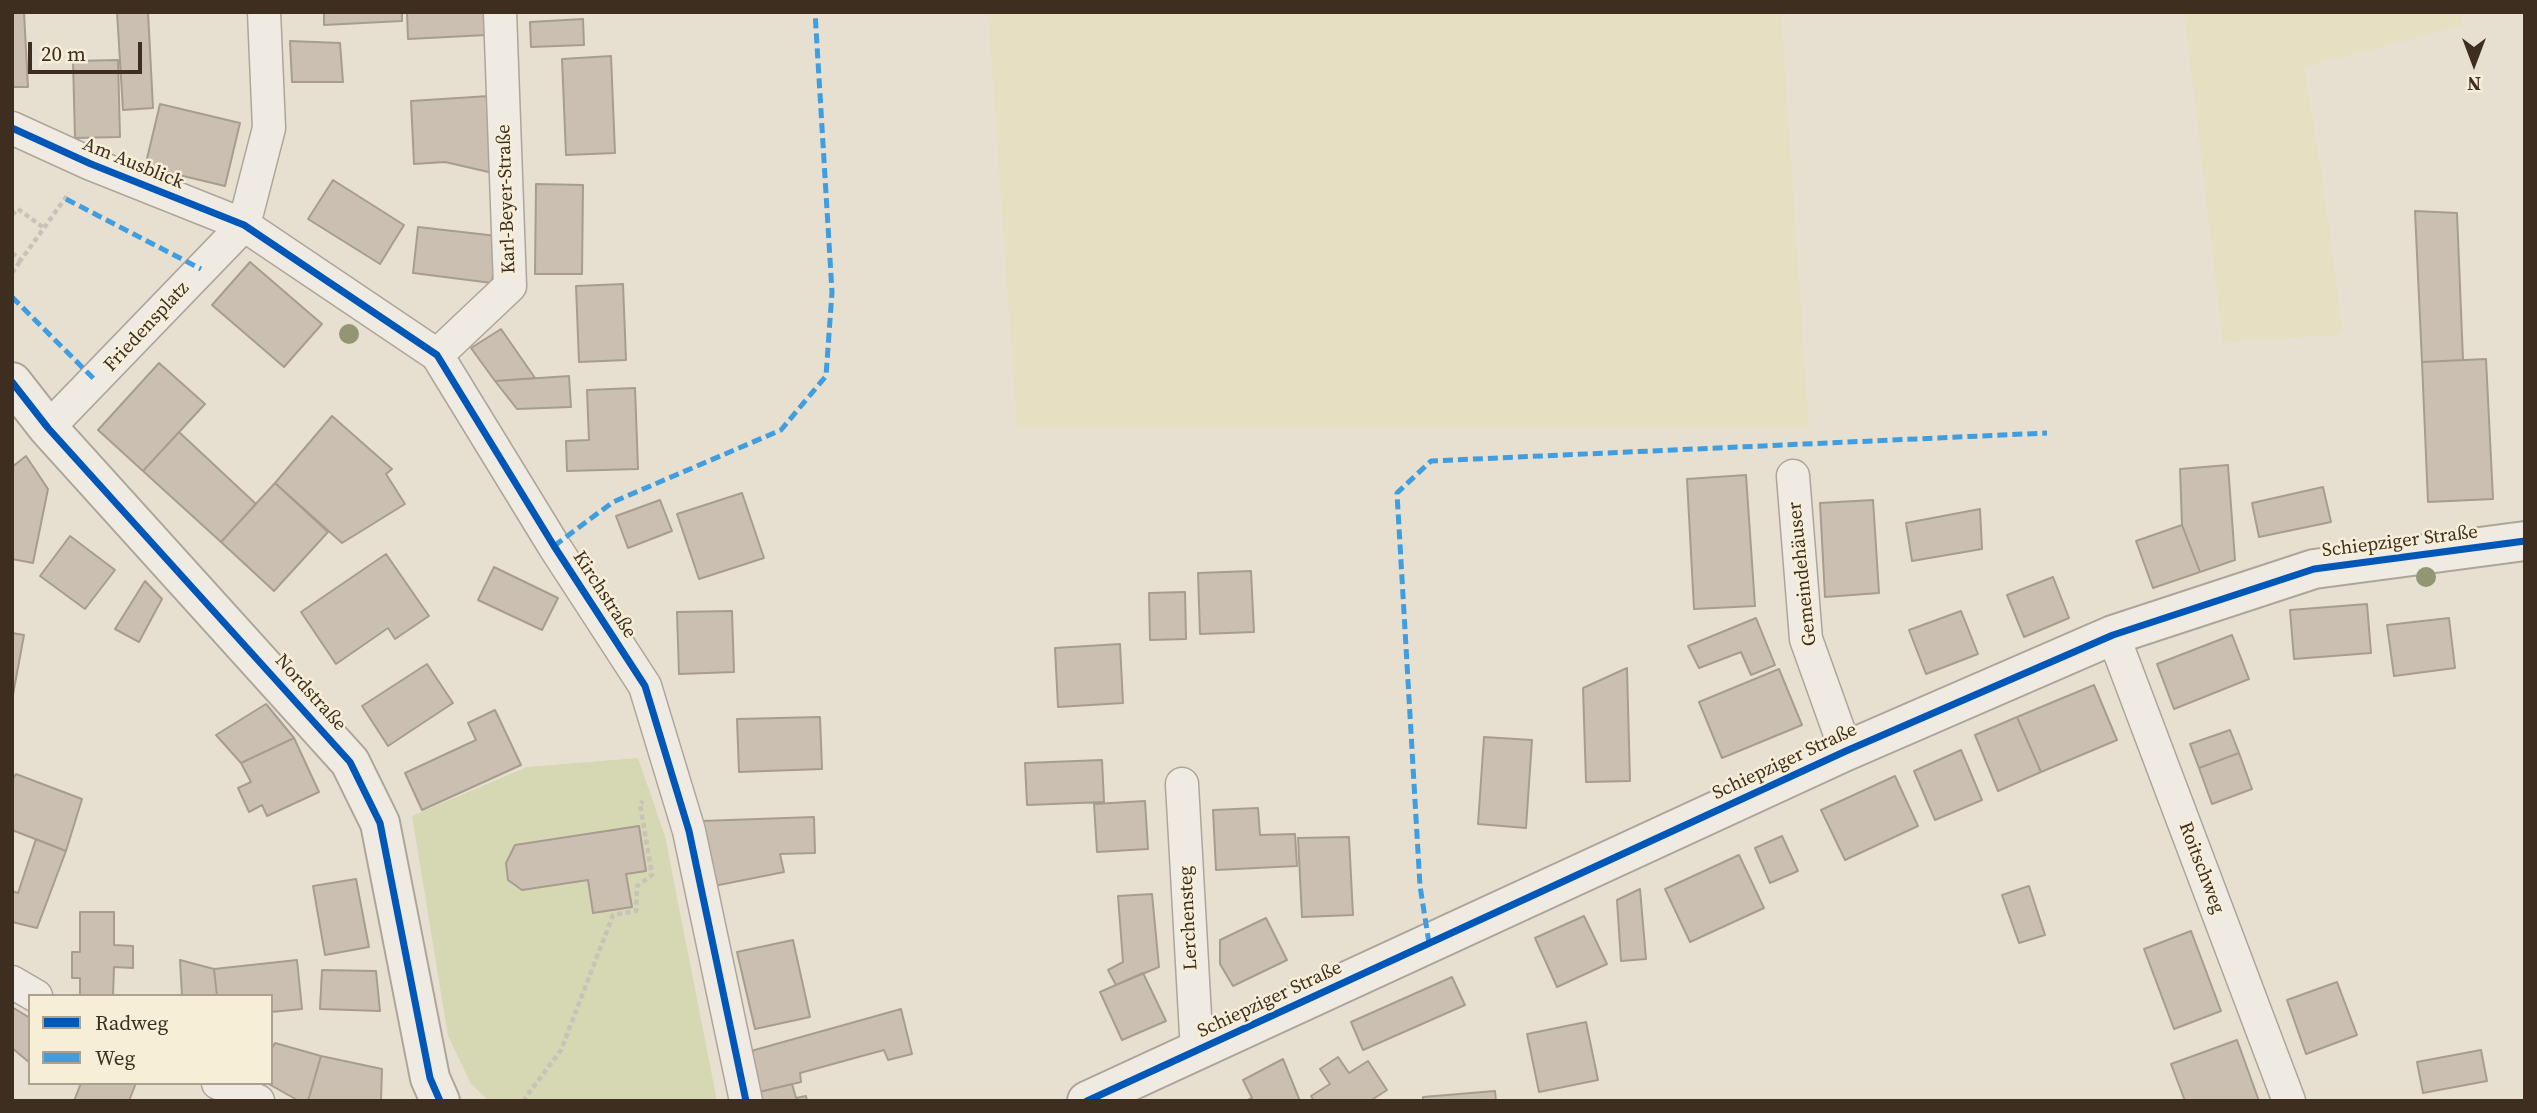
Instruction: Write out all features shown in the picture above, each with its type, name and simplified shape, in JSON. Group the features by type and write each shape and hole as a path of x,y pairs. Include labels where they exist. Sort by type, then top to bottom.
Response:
{"street":[{"path":"244,225 269,128 264,12"},
{"name":"Karl-Beyer-Straße","path":"437,355 510,286 500,12"},
{"name":"Am Ausblick","path":"12,128 91,164 244,225"},
{"name":"Kirchstraße","path":"244,225 437,355 554,546 645,686 689,831 746,1101"},
{"name":"Friedensplatz","path":"48,428 244,225"},
{"name":"Nordstraße","path":"12,382 48,428 350,762 380,822 430,1078 440,1101"},
{"name":"Gemeindehäuser","path":"1793,476 1806,639 1846,751"},
{"name":"Schiepziger Straße","path":"1087,1101 1846,751 2113,635 2314,569 2525,541"},
{"name":"Roitschweg","path":"2113,635 2289,1101"},
{"name":"Lerchensteg","path":"1182,784 1197,1052"},
{"path":"12,982 33,994"},
{"path":"222,1085 258,1101"}],"path":[{"path":"12,273 91,164"},
{"path":"12,215 18,209 44,229"},
{"path":"12,253 21,260"},
{"path":"523,1101 561,1050 613,915 636,911 637,886 652,875 640,804 650,793 675,786"}],"shaded area":[{"path":"988,12 1781,12 1809,429 1017,429"},
{"path":"2184,12 2461,12 2462,26 2304,67 2343,334 2223,343"}],"green space":[{"path":"638,758 665,836 717,1101 489,1101 471,1084 448,1036 412,816 527,767"}],"building":[{"path":"12,12 24,12 28,87 12,87"},
{"path":"117,12 148,12 153,108 123,110"},
{"path":"324,12 402,12 402,21 324,25"},
{"path":"407,12 486,12 487,35 408,39"},
{"path":"583,19 584,45 531,47 530,22"},
{"path":"290,41 340,43 343,82 292,82"},
{"path":"611,56 615,153 566,155 562,59"},
{"path":"118,60 120,137 75,138 73,61"},
{"path":"489,96 493,173 445,162 414,164 411,101"},
{"path":"160,104 240,123 225,186 145,167"},
{"path":"333,180 404,225 380,264 308,219"},
{"path":"536,184 583,185 582,274 535,274"},
{"path":"2415,211 2457,213 2463,360 2422,362"},
{"path":"418,227 497,236 492,283 413,273"},
{"path":"250,262 322,324 284,367 212,305"},
{"path":"623,284 626,360 579,362 576,286"},
{"path":"501,329 535,378 495,381 471,348"},
{"path":"2486,359 2493,499 2428,502 2422,362"},
{"path":"159,363 205,404 143,471 98,430"},
{"path":"569,376 571,407 517,409 495,381"},
{"path":"635,388 638,469 567,471 566,441 589,440 587,390"},
{"path":"332,416 392,469 386,474 405,504 342,543 275,483"},
{"path":"179,432 256,504 221,542 143,471"},
{"path":"26,456 48,489 33,563 12,559 12,467"},
{"path":"2228,465 2235,560 2200,572 2182,525 2180,469"},
{"path":"1746,475 1755,606 1694,609 1687,479"},
{"path":"275,483 328,532 274,591 221,542"},
{"path":"2323,487 2331,522 2259,537 2252,503"},
{"path":"742,493 764,558 699,579 677,514"},
{"path":"660,500 672,531 628,548 616,516"},
{"path":"1873,500 1879,593 1825,597 1820,503"},
{"path":"1980,509 1982,549 1912,561 1906,523"},
{"path":"2182,525 2200,572 2153,588 2136,541"},
{"path":"70,536 115,570 85,609 40,576"},
{"path":"386,554 429,616 395,639 388,628 336,664 301,612"},
{"path":"494,567 558,598 542,630 478,600"},
{"path":"1251,571 1254,632 1200,634 1198,573"},
{"path":"2053,577 2069,618 2024,637 2007,595"},
{"path":"145,581 162,599 139,642 115,629"},
{"path":"1185,592 1186,639 1150,640 1149,593"},
{"path":"2367,604 2371,653 2294,659 2290,610"},
{"path":"732,611 734,672 679,674 677,612"},
{"path":"1961,611 1978,654 1926,674 1909,630"},
{"path":"1756,618 1775,665 1751,675 1741,652 1699,668 1688,646"},
{"path":"2449,618 2455,668 2394,676 2387,625"},
{"path":"12,633 24,635 12,700"},
{"path":"2232,635 2249,679 2174,709 2157,664"},
{"path":"1120,644 1123,703 1058,707 1055,648"},
{"path":"427,664 453,703 388,746 362,706"},
{"path":"1627,668 1630,781 1586,782 1583,688"},
{"path":"1779,669 1802,725 1722,758 1699,702"},
{"path":"2094,685 2117,740 2041,772 2017,717"},
{"path":"266,704 294,738 241,763 216,735"},
{"path":"495,710 521,765 422,810 405,773 476,740 468,723"},
{"path":"820,717 822,769 739,772 737,719"},
{"path":"2017,717 2041,772 1998,791 1975,735"},
{"path":"2230,730 2239,753 2199,768 2190,744"},
{"path":"1484,737 1532,740 1526,828 1478,824"},
{"path":"294,738 319,792 267,816 262,805 249,812 238,788 251,782 241,763"},
{"path":"1961,750 1982,800 1935,820 1914,771"},
{"path":"2239,753 2252,789 2212,804 2199,768"},
{"path":"1102,760 1104,802 1027,805 1025,763"},
{"path":"16,774 82,799 66,851 12,830 12,780"},
{"path":"1895,776 1918,826 1845,860 1821,810"},
{"path":"1145,801 1148,849 1097,852 1094,804"},
{"path":"1258,808 1260,835 1295,834 1297,866 1216,870 1213,810"},
{"path":"814,817 815,853 780,854 784,872 714,886 701,821"},
{"path":"639,826 646,871 626,874 632,907 593,913 588,880 522,890 508,880 506,863 515,845"},
{"path":"1782,836 1798,871 1770,883 1755,848"},
{"path":"1349,837 1353,915 1302,917 1298,838"},
{"path":"36,839 66,851 37,928 12,922 12,891 18,893"},
{"path":"1739,855 1764,908 1690,942 1665,889"},
{"path":"356,879 369,947 325,955 313,886"},
{"path":"2029,886 2045,935 2019,943 2002,895"},
{"path":"1640,889 1646,959 1621,961 1617,900"},
{"path":"1152,894 1159,967 1116,985 1108,970 1123,962 1118,896"},
{"path":"80,912 114,912 114,945 133,946 133,968 114,967 113,994 80,994 80,978 72,978 72,952 80,952"},
{"path":"1584,916 1607,964 1557,987 1535,938"},
{"path":"1266,918 1287,960 1233,986 1220,964 1220,940"},
{"path":"2191,931 2221,1011 2174,1029 2144,949"},
{"path":"793,940 810,1017 755,1029 737,952"},
{"path":"180,960 214,969 217,994 182,994"},
{"path":"297,960 302,1009 273,1012 273,994 217,994 214,969"},
{"path":"322,970 376,971 380,1011 320,1009"},
{"path":"1143,973 1166,1021 1122,1040 1100,992"},
{"path":"1452,977 1465,1005 1363,1050 1351,1022"},
{"path":"2337,982 2357,1035 2306,1054 2287,1000"},
{"path":"12,1007 28,1017 28,1061 12,1048"},
{"path":"901,1009 912,1054 888,1060 884,1050 800,1073 801,1082 759,1092 751,1051"},
{"path":"1586,1022 1598,1080 1539,1092 1527,1034"},
{"path":"2237,1040 2259,1101 2185,1101 2171,1064"},
{"path":"275,1043 321,1056 308,1101 299,1101 271,1085 273,1085"},
{"path":"2481,1050 2487,1081 2423,1093 2417,1062"},
{"path":"321,1056 382,1069 381,1101 308,1101"},
{"path":"1338,1057 1349,1073 1368,1061 1387,1090 1370,1101 1314,1101 1311,1096 1330,1084 1320,1069"},
{"path":"1283,1059 1300,1101 1246,1101 1252,1098 1243,1080"},
{"path":"792,1084 796,1098 806,1096 807,1101 761,1101 759,1092"},
{"path":"80,1085 135,1085 129,1101 74,1101"},
{"path":"1495,1091 1496,1101 1423,1101 1423,1097"}],"marked path":[{"path":"554,546 613,502 781,430 826,376 832,292 815,12"},
{"path":"66,199 201,269"},
{"path":"12,297 96,381"},
{"path":"1429,943 1420,886 1397,493 1431,461 2047,433"}],"cycle path":[{"path":"12,128 91,164 244,225 437,355 554,546 645,686 689,831 746,1101"},
{"path":"12,382 48,428 350,762 380,823 430,1078 440,1101"},
{"path":"1087,1101 1846,751 2113,635 2314,569 2525,541"}]}
